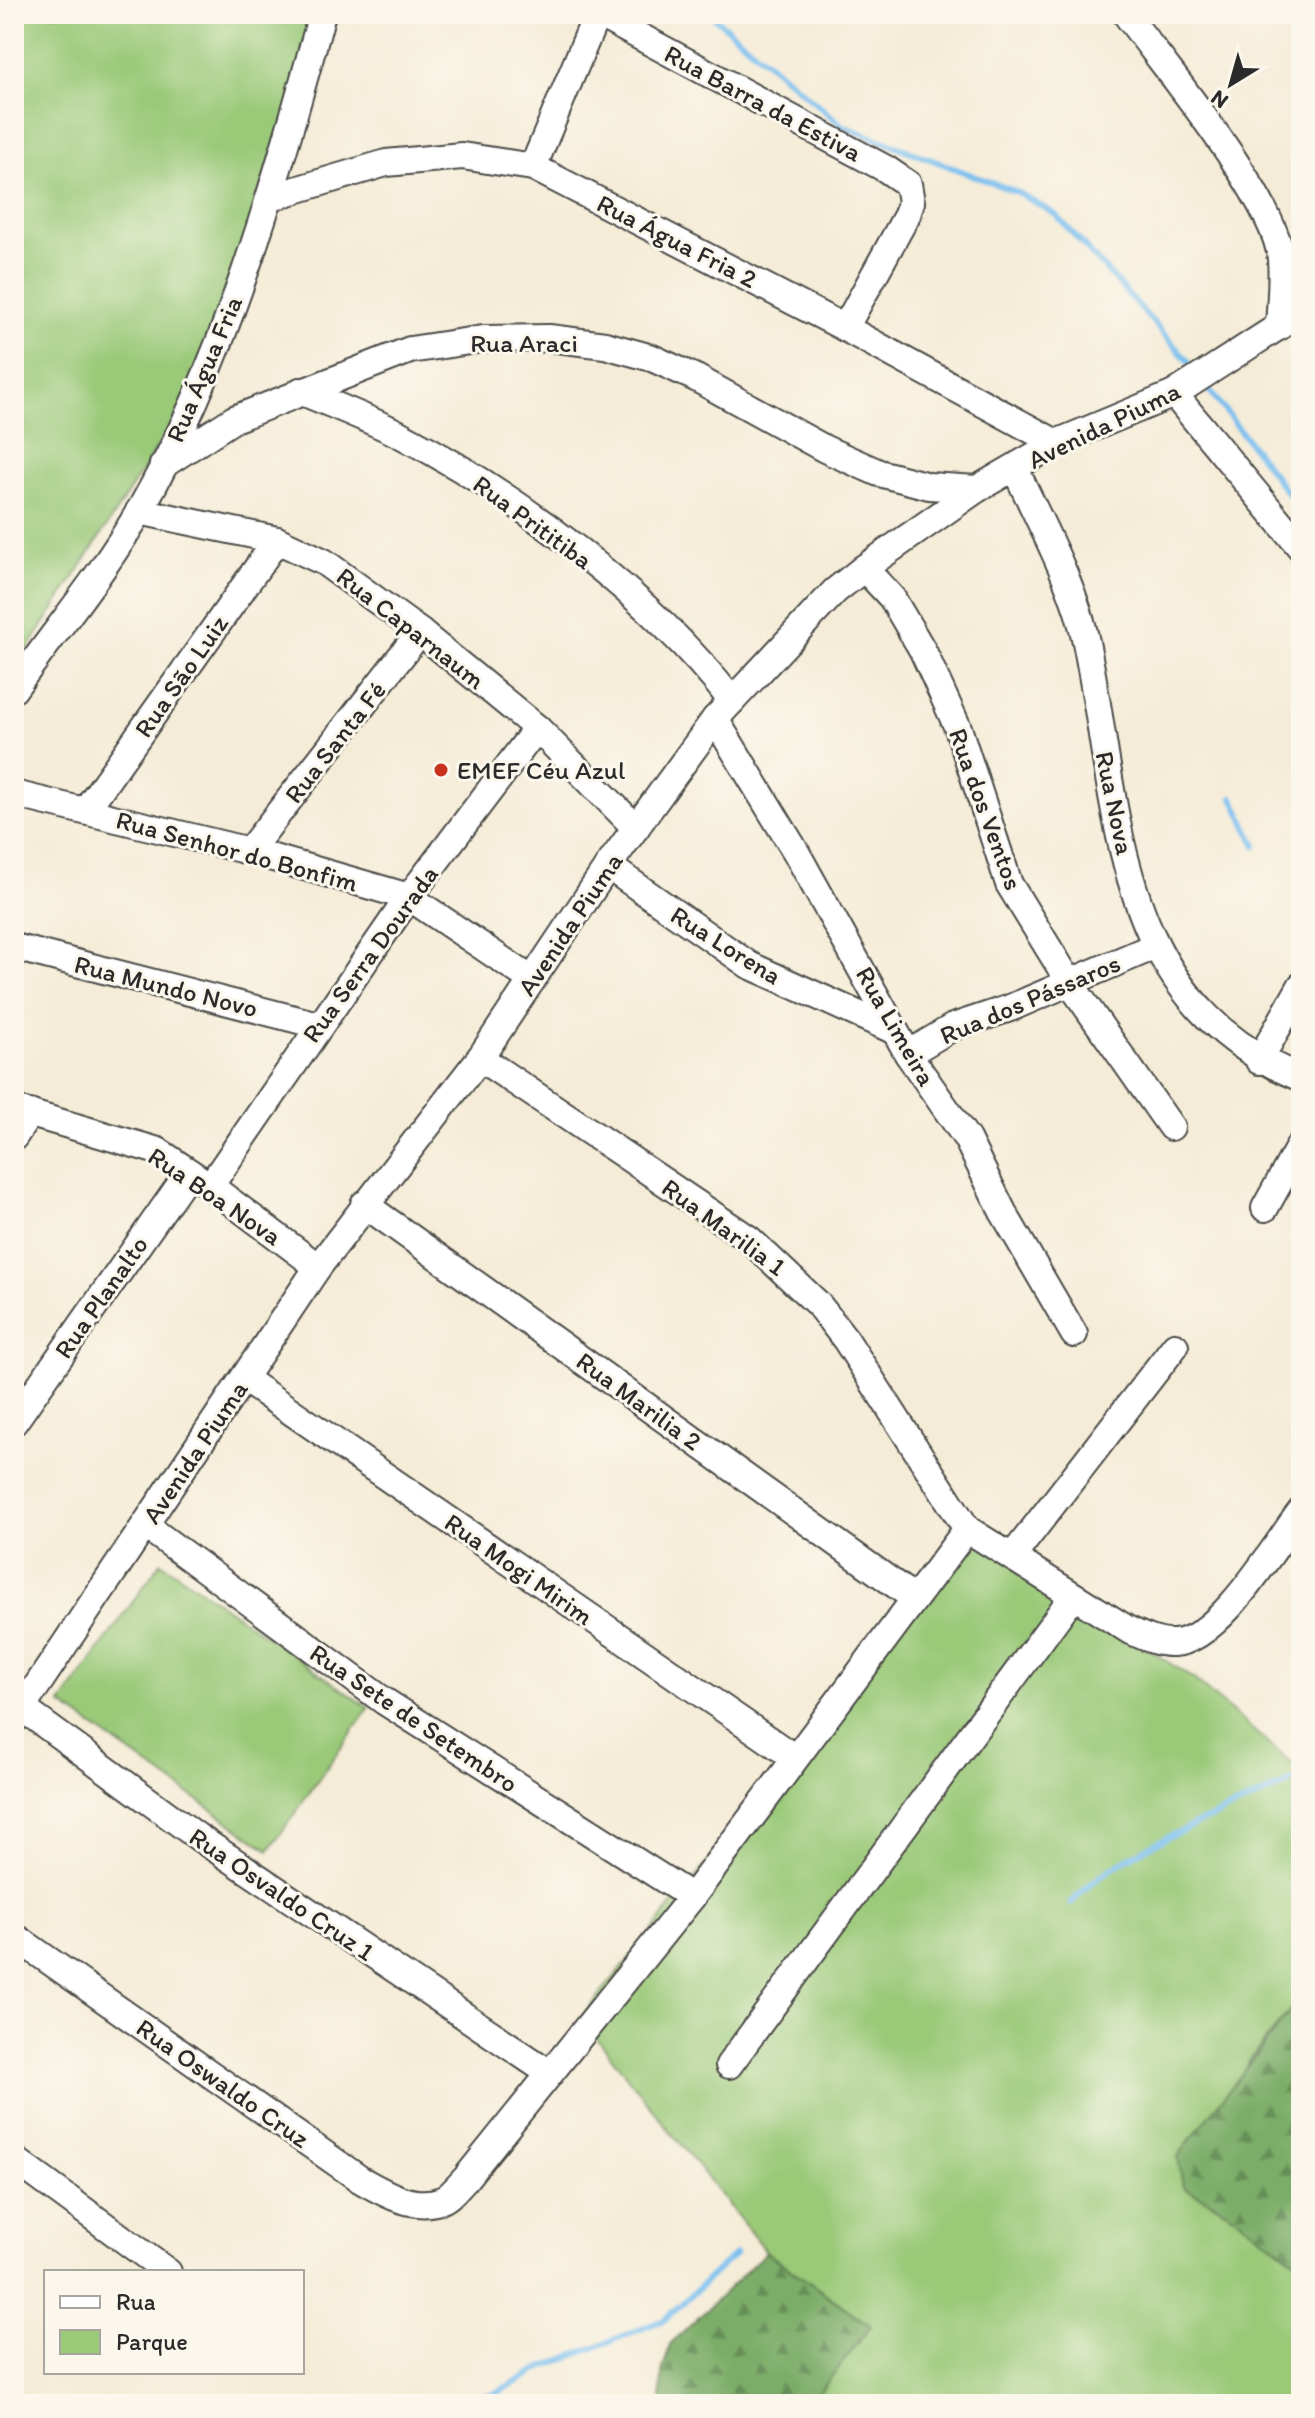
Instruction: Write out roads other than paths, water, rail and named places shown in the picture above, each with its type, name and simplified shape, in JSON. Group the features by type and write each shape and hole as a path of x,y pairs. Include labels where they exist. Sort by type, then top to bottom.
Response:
{"street":[{"name":"Rua Água Fria","path":"14,689 139,511 206,380 272,197 322,14"},
{"path":"533,167 598,14"},
{"name":"Rua Barra da Estiva","path":"598,14 886,169 908,184 911,202 845,328"},
{"path":"1126,14 1245,179 1270,225 1281,257 1279,327"},
{"name":"Rua Água Fria 2","path":"272,197 386,163 462,156 533,167 845,328 1056,443"},
{"name":"Avenida Piuma","path":"18,1714 318,1267 480,1058 608,866 724,710 835,591 977,489 1056,443 1174,394 1301,312"},
{"name":"Rua Araci","path":"163,465 234,419 300,391 425,348 483,339 549,338 605,345 652,358 696,378 825,449 879,473 929,486 977,489"},
{"name":"Rua Prititiba","path":"300,391 399,434 519,505 640,603 709,671 724,710"},
{"path":"1174,394 1301,548"},
{"name":"Rua Nova","path":"1015,468 1086,640 1113,812 1155,946 1196,1008 1226,1037 1259,1061 1301,1078"},
{"name":"Rua Caparnaum","path":"139,511 277,540 324,562 420,632 537,728 636,828"},
{"name":"Rua São Luiz","path":"85,811 277,540"},
{"name":"Rua dos Ventos","path":"864,568 892,598 923,651 958,728 1009,884 1070,983 1171,1127"},
{"name":"Rua Santa Fé","path":"249,851 420,632"},
{"name":"Rua Limeira","path":"724,710 796,852 901,1043 967,1139 1003,1212 1074,1334"},
{"name":"Rua Serra Dourada","path":"200,1179 537,728"},
{"name":"Rua Senhor do Bonfim","path":"14,794 249,851 409,897 532,980"},
{"name":"Rua Lorena","path":"608,866 749,965 901,1043"},
{"name":"Rua dos Pássaros","path":"901,1043 1070,983 1155,946"},
{"name":"Rua Mundo Novo","path":"14,947 318,1025"},
{"path":"1259,1061 1301,986"},
{"name":"Rua Marilia 1","path":"480,1058 749,1239 789,1274 846,1340 967,1529"},
{"path":"14,1137 22,1111"},
{"name":"Rua Boa Nova","path":"22,1111 158,1151 318,1267"},
{"path":"1265,1208 1301,1143"},
{"name":"Rua Planalto","path":"14,1422 200,1179"},
{"name":"Rua Marilia 2","path":"364,1204 914,1598"},
{"path":"1012,1557 1175,1346"},
{"name":"Rua Mogi Mirim","path":"244,1379 795,1758"},
{"path":"548,2072 692,1897 967,1529 1073,1596 1153,1640 1174,1643 1192,1639 1224,1613 1301,1511"},
{"name":"Rua Sete de Setembro","path":"146,1526 384,1701 692,1897"},
{"path":"729,2065 1073,1596"},
{"name":"Rua Osvaldo Cruz 1","path":"18,1714 548,2072"},
{"name":"Rua Oswaldo Cruz","path":"14,1936 361,2180 387,2195 414,2203 443,2200 466,2178 548,2072"},
{"path":"14,2159 165,2270"}],"waterway":[{"path":"710,14 843,126 1019,193 1056,215 1189,362"},
{"path":"1210,391 1301,511"},
{"path":"1233,798 1256,846"},
{"path":"1071,1903 1092,1883 1147,1848 1301,1777"},
{"path":"458,2404 494,2394 544,2367 664,2320 735,2254"}],"place":[{"name":"EMEF Céu Azul","path":"441,770"}]}
